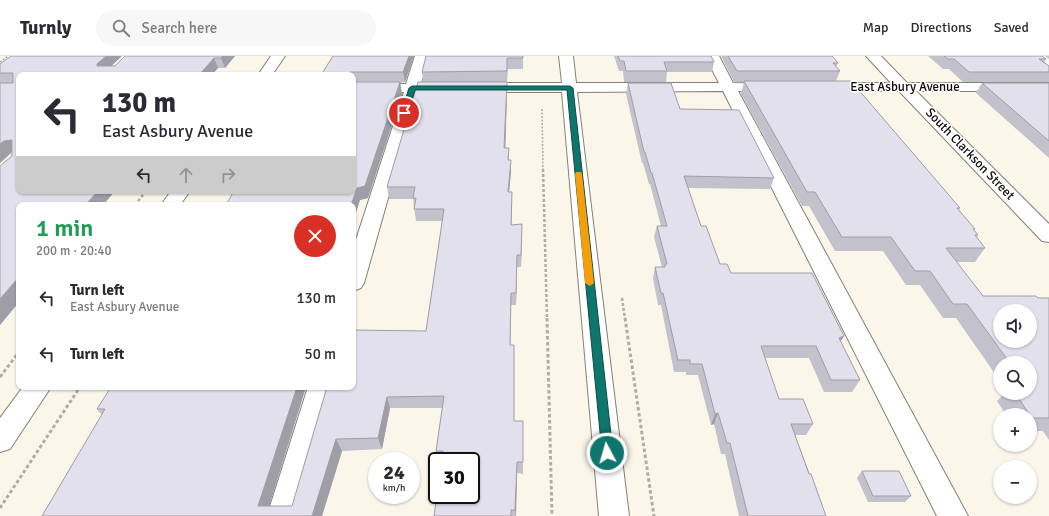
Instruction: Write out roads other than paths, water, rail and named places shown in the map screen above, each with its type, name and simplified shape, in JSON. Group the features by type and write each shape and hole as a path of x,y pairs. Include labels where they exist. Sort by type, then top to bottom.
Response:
{"street":[{"path":"267,72 278,56"},
{"path":"356,273 422,56"},
{"path":"566,56 614,516"},
{"path":"712,56 953,516"},
{"name":"South Clarkson Street","path":"873,56 1049,236"},
{"path":"356,88 783,87"},
{"name":"East Asbury Avenue","path":"814,87 1049,87"},
{"path":"172,202 179,194"},
{"path":"0,440 36,390"},
{"path":"282,516 320,390"}]}
